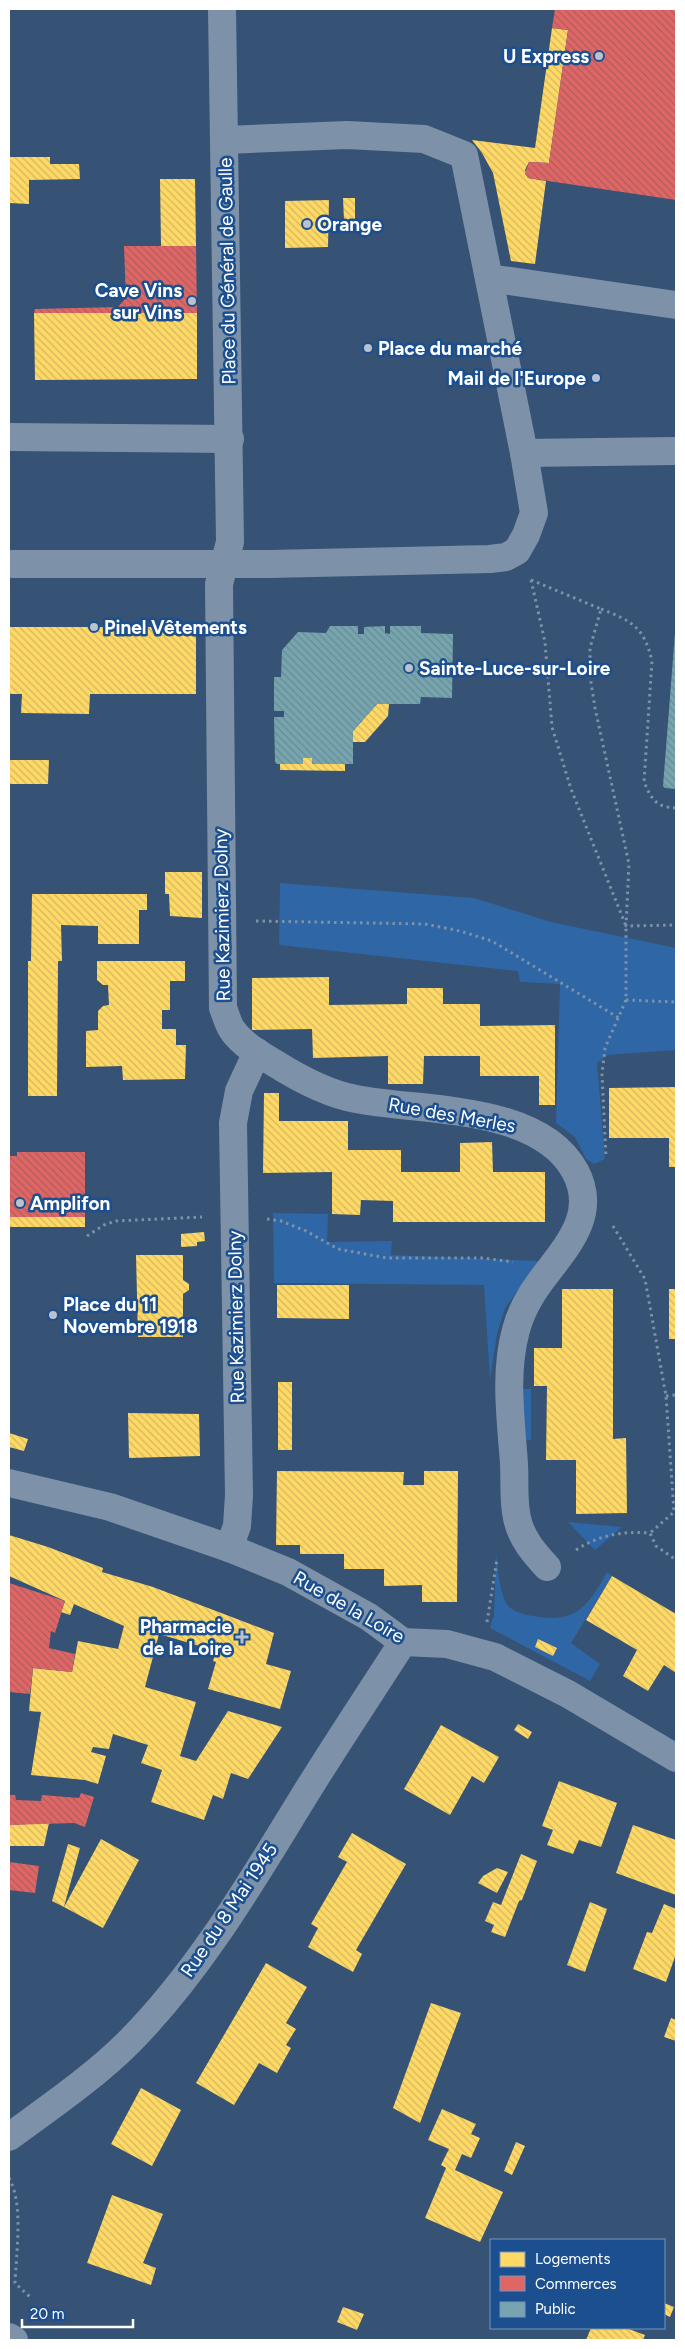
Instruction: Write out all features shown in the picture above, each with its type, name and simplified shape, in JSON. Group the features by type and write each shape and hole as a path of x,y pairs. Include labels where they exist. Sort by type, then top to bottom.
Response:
{"street":[{"path":"222,9 225,140"},
{"name":"Place du Général de Gaulle","path":"347,135 413,138 429,140 464,155 489,278 534,513 526,535 517,551 506,557 224,564 230,542 225,140 347,135"},
{"path":"489,278 676,305"},
{"path":"9,437 230,439"},
{"path":"524,453 676,451"},
{"path":"9,564 224,564"},
{"name":"Rue Kazimierz Dolny","path":"224,564 219,592 223,1008 232,1031 257,1052 239,1091 234,1123 239,1495 237,1526 229,1548"},
{"name":"Rue des Merles","path":"257,1052 300,1077 356,1099 514,1123 536,1133 566,1157 575,1170 581,1185 584,1203 580,1226 539,1283 516,1330 509,1379 517,1519 529,1548 547,1567"},
{"name":"Rue de la Loire","path":"9,1483 110,1507 229,1548 288,1572 319,1588 369,1617 404,1642 447,1644 495,1657 568,1694 676,1758"},
{"name":"Rue du 8 Mai 1945","path":"9,2137 97,2071 130,2041 168,1997 213,1939 335,1746 404,1642"},
{"path":"9,2337 14,2340"}],"path":[{"path":"626,926 571,789 552,727 545,642 530,580 626,619 639,629 648,642 652,661 644,782 651,798 664,807 676,808"},
{"path":"601,609 590,648 590,676 594,708 629,864 626,926 626,1000 605,1048 602,1074 606,1161"},
{"path":"221,921 424,924 460,931 492,941 618,1018"},
{"path":"626,926 676,925"},
{"path":"626,1000 676,1002"},
{"path":"87,1236 104,1225 116,1221 208,1217"},
{"path":"264,1218 281,1221 306,1231 338,1249 387,1258 483,1258 552,1266"},
{"path":"547,1567 593,1539 627,1532 650,1533 674,1512 666,1396 645,1279 610,1221"},
{"path":"666,1396 676,1395"},
{"path":"479,1622 488,1622 499,1547 517,1519"},
{"path":"650,1533 656,1546 676,1560"},
{"path":"9,2178 18,2214 14,2283 31,2298"}],"shaded area":[{"path":"280,883 474,898 551,922 676,948 676,1050 608,1055 597,1063 605,1159 594,1164 586,1159 575,1137 556,1123 560,984 520,982 518,971 279,945"},
{"path":"273,1213 328,1214 327,1242 392,1241 391,1255 540,1261 505,1308 497,1334 490,1380 484,1285 274,1283"},
{"path":"523,1389 531,1389 531,1440 522,1440"},
{"path":"568,1522 622,1527 595,1550"},
{"path":"496,1553 500,1585 506,1603 514,1611 526,1615 547,1618 570,1615 579,1610 593,1595 607,1572 612,1576 571,1643 600,1664 590,1681 490,1628 494,1615"}],"building: Logements":[{"path":"552,28 568,30 549,163 529,162 525,170 528,178 546,181 535,264 511,261 493,173 472,140 535,148"},
{"path":"9,157 50,157 50,164 79,164 80,179 29,180 29,204 9,203"},
{"path":"160,179 195,179 196,246 161,246"},
{"path":"343,198 355,198 355,220 344,220"},
{"name":"Orange","path":"329,200 328,247 285,248 285,201"},
{"path":"34,313 197,313 197,379 35,380"},
{"path":"9,627 196,627 196,694 90,694 89,714 21,713 22,694 9,694"},
{"path":"377,704 389,704 388,716 365,742 353,742 353,731"},
{"path":"303,758 312,758 312,764 345,764 345,771 280,770 280,764 303,764"},
{"path":"9,760 49,760 48,784 9,784"},
{"path":"165,872 202,872 202,918 170,916 169,894 165,894"},
{"path":"32,894 147,894 147,910 139,910 139,944 98,944 98,926 61,925 62,961 58,961 57,1096 28,1096 28,961 31,961"},
{"path":"97,961 185,961 185,981 170,981 170,1010 162,1010 162,1029 176,1029 176,1045 186,1045 185,1079 123,1080 122,1066 86,1067 86,1031 98,1030 98,1011 103,1006 109,1005 108,985 103,985 97,980"},
{"path":"329,977 329,1005 407,1004 407,988 443,988 443,1004 480,1004 480,1026 555,1025 555,1105 539,1105 539,1076 480,1076 480,1056 424,1056 423,1084 388,1084 388,1056 313,1058 312,1029 252,1030 252,978"},
{"path":"676,1087 676,1167 669,1167 669,1138 609,1138 609,1088"},
{"path":"264,1093 279,1093 279,1121 348,1121 348,1150 401,1150 401,1172 460,1172 460,1143 492,1142 493,1172 545,1172 545,1222 393,1222 393,1201 361,1200 360,1215 332,1214 332,1172 263,1173"},
{"path":"9,1217 85,1217 85,1227 9,1227"},
{"path":"204,1232 205,1241 197,1242 197,1246 181,1247 181,1234"},
{"path":"136,1255 183,1255 183,1280 189,1284 189,1290 183,1294 183,1337 138,1337"},
{"path":"277,1285 349,1285 349,1319 277,1318"},
{"path":"562,1289 613,1289 613,1439 626,1438 627,1513 576,1514 576,1460 546,1460 547,1386 534,1386 534,1348 562,1348"},
{"path":"669,1289 676,1289 676,1339 669,1339"},
{"path":"278,1382 292,1382 292,1450 278,1450"},
{"path":"128,1413 199,1414 200,1456 129,1458"},
{"path":"9,1433 28,1439 24,1451 9,1447"},
{"path":"277,1471 404,1472 403,1485 424,1485 424,1471 458,1471 457,1602 422,1602 422,1585 384,1586 384,1569 344,1569 344,1554 300,1554 300,1545 276,1545"},
{"path":"9,1535 48,1547 103,1568 102,1572 153,1587 274,1633 266,1664 291,1671 280,1709 208,1689 216,1662 213,1661 216,1651 159,1634 145,1687 196,1702 180,1756 196,1761 228,1711 282,1727 248,1779 231,1773 223,1799 213,1795 204,1820 151,1802 162,1770 141,1763 148,1745 113,1734 109,1749 93,1747 91,1752 106,1756 98,1784 85,1780 31,1775 41,1712 29,1711 33,1668 72,1672 78,1641 118,1649 124,1626 74,1604 70,1615 61,1612 65,1601 9,1576"},
{"path":"612,1576 676,1614 676,1673 664,1665 648,1691 623,1676 637,1650 586,1620"},
{"path":"538,1639 557,1648 553,1656 535,1647"},
{"path":"518,1724 532,1732 528,1739 514,1730"},
{"path":"441,1725 499,1757 484,1783 472,1776 450,1815 404,1789"},
{"path":"559,1781 617,1803 601,1847 579,1840 573,1854 547,1845 553,1830 542,1826"},
{"path":"49,1823 44,1846 9,1846 9,1825"},
{"path":"633,1825 676,1840 676,1895 616,1873"},
{"path":"352,1833 406,1864 356,1950 362,1954 353,1972 308,1947 318,1928 311,1924 347,1862 338,1857"},
{"path":"101,1839 139,1860 103,1928 64,1907"},
{"path":"68,1844 80,1848 64,1907 52,1901"},
{"path":"521,1854 537,1861 505,1937 491,1932 494,1925 485,1921 493,1902 501,1905"},
{"path":"497,1868 508,1872 497,1893 478,1883 483,1876"},
{"path":"590,1902 607,1909 585,1972 567,1965"},
{"path":"664,1904 676,1909 676,1954 666,1982 633,1969 647,1932 652,1933"},
{"path":"266,1963 307,1987 286,2023 296,2029 286,2045 291,2048 277,2073 259,2063 234,2105 196,2083"},
{"path":"431,2003 461,2013 420,2123 393,2108"},
{"path":"671,2018 676,2020 676,2041 664,2037"},
{"path":"141,2088 181,2110 152,2166 111,2144"},
{"path":"442,2109 476,2124 471,2134 480,2138 471,2158 462,2154 455,2170 503,2192 480,2242 425,2218 446,2168 441,2165 449,2149 428,2140"},
{"path":"516,2142 525,2146 512,2175 504,2171"},
{"path":"112,2195 163,2214 143,2263 156,2268 151,2285 87,2263"},
{"path":"665,2303 674,2307 670,2317 665,2314"},
{"path":"343,2307 364,2314 357,2330 337,2322"},
{"path":"591,2329 629,2329 645,2335 643,2340 586,2340"}],"building: Commerces":[{"path":"555,9 676,9 676,200 528,178 525,174 529,162 549,163 568,30 552,28"},
{"path":"124,246 196,246 197,313 34,313 35,309 118,307 126,298"},
{"path":"17,1152 85,1152 85,1217 9,1217 9,1156 17,1156"},
{"path":"9,1583 65,1601 55,1633 51,1631 49,1648 75,1654 72,1672 33,1668 30,1694 9,1692"},
{"path":"81,1793 94,1797 85,1827 74,1823 9,1825 9,1795 15,1795 16,1800 41,1801 42,1795 79,1798"},
{"path":"9,1862 39,1866 35,1893 9,1890"}],"building: Public":[{"path":"330,626 358,626 358,634 364,634 364,627 385,626 385,633 390,634 390,626 421,626 421,633 453,634 452,698 421,697 420,704 377,704 353,731 353,764 312,764 312,758 303,758 303,764 277,764 275,762 274,717 284,717 284,711 274,711 274,677 281,677 282,650 298,632 326,633"},
{"path":"676,634 676,789 663,786"}],"place":[{"name":"U Express","path":"599,56"},
{"name":"Orange","path":"307,224"},
{"name":"Cave Vins sur Vins","path":"192,301"},
{"name":"Place du marché","path":"368,348"},
{"name":"Mail de l'Europe","path":"596,378"},
{"name":"Pinel Vêtements","path":"94,627"},
{"name":"Sainte-Luce-sur-Loire","path":"409,668"},
{"name":"Amplifon","path":"20,1203"},
{"name":"Place du 11 Novembre 1918","path":"53,1315"},
{"name":"Pharmacie de la Loire","path":"242,1637"}]}
